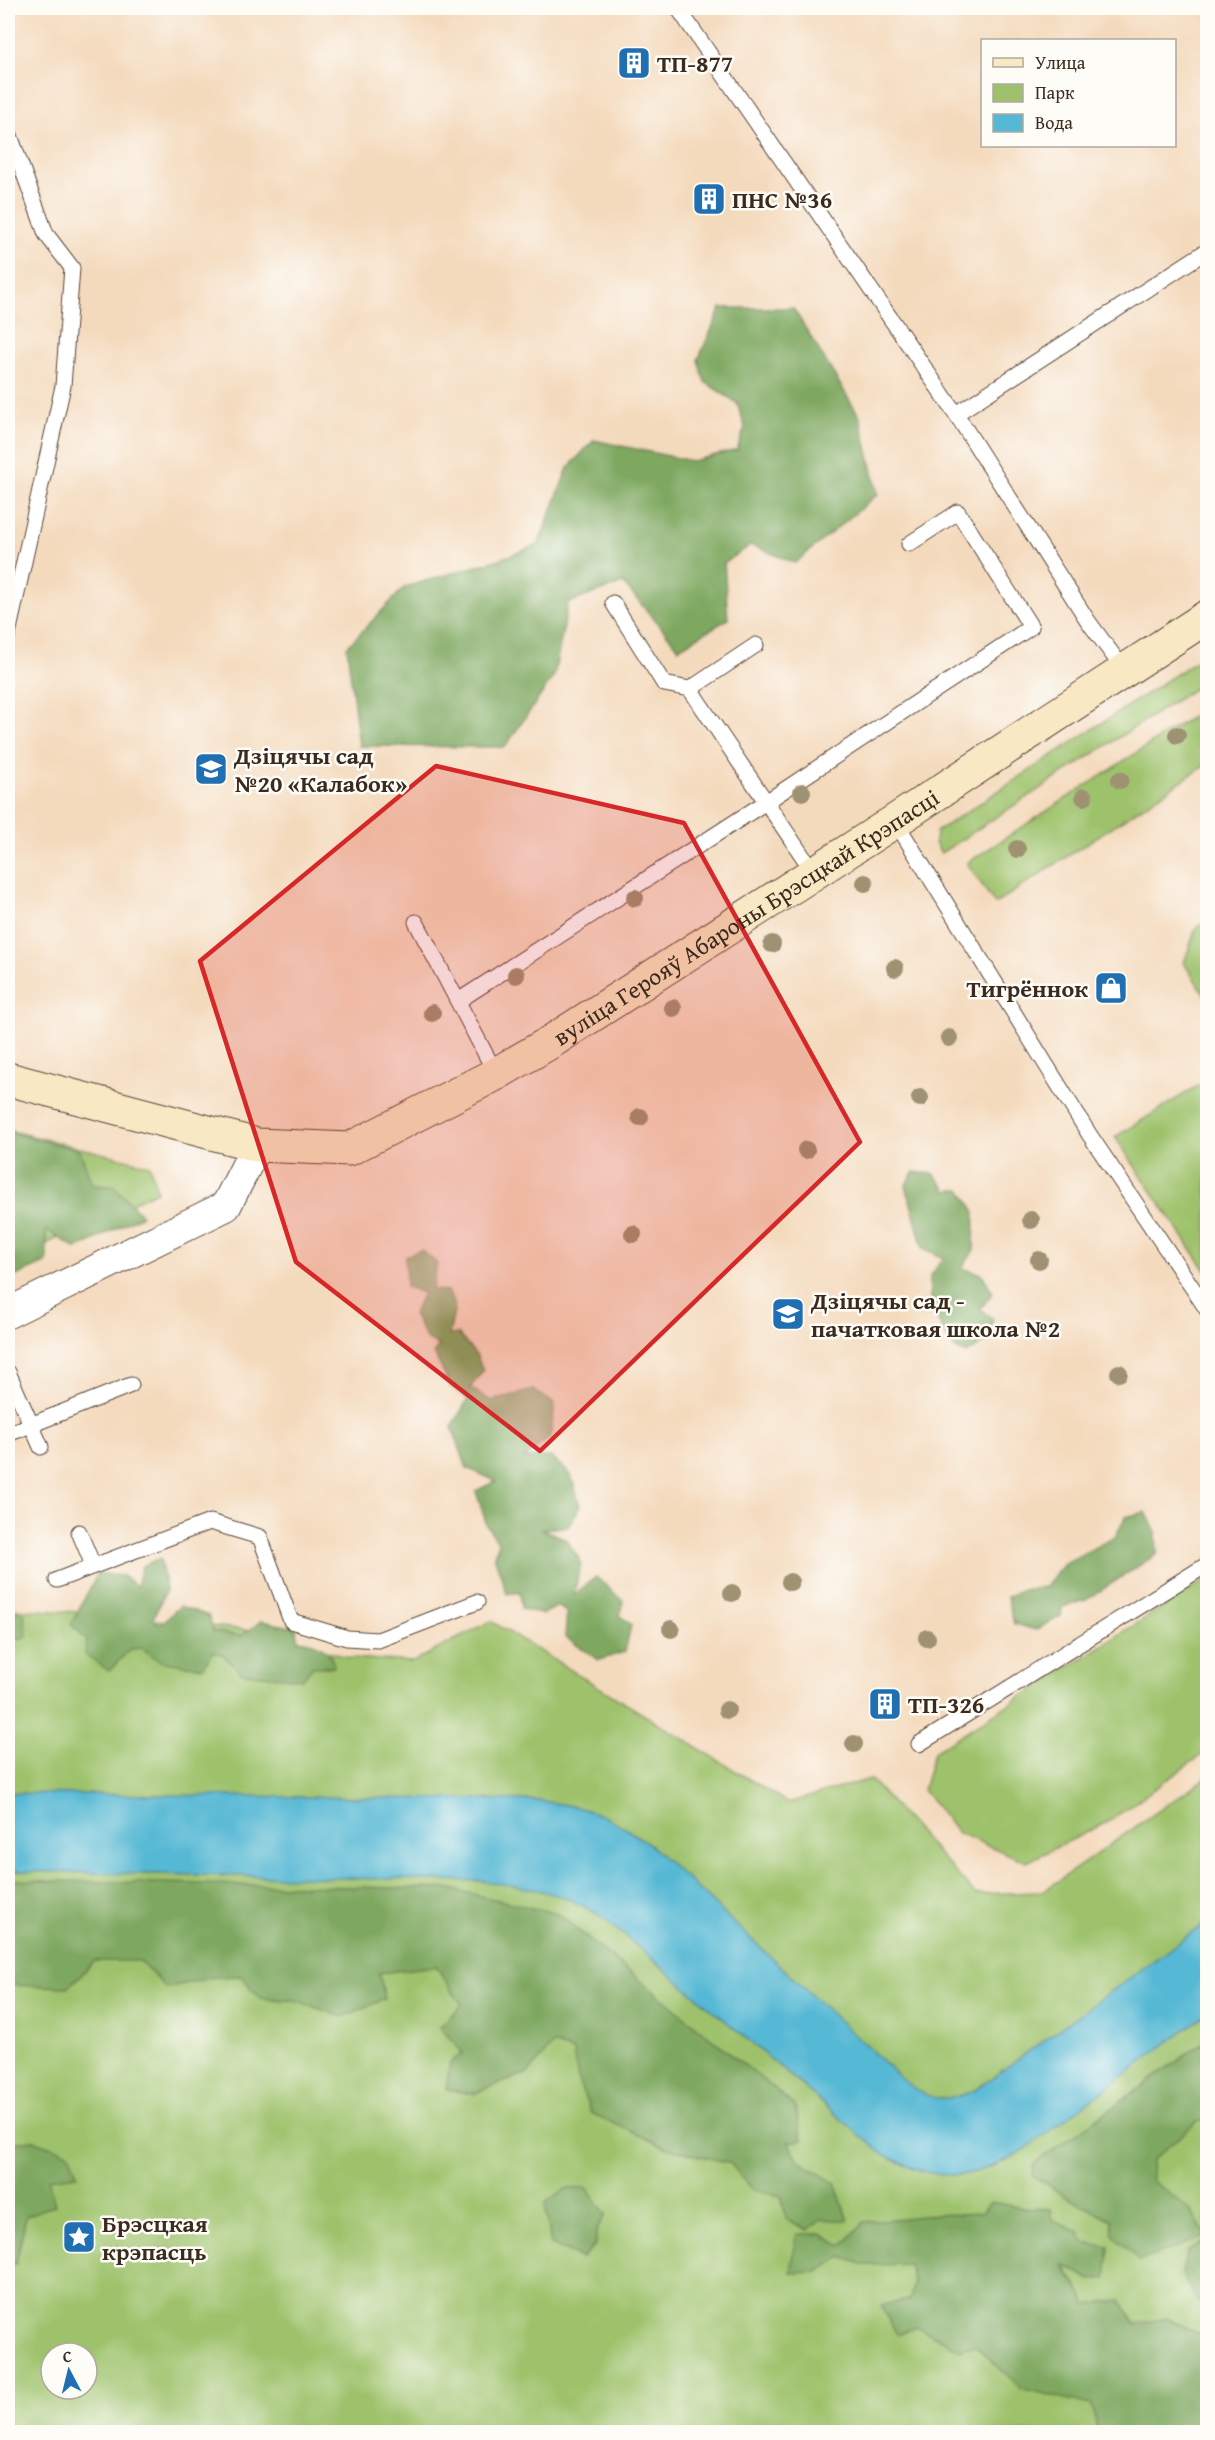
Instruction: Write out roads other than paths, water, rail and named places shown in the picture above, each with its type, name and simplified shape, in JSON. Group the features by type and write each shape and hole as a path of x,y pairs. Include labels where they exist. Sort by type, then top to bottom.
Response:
{"main road":[{"name":"вуліца Герояў Абароны Брэсцкай Крэпасці","path":"8,1079 257,1145 349,1149 496,1074 549,1043 895,821 1208,616"}],"street":[{"path":"8,1313 226,1206 257,1145"}],"lane":[{"path":"678,8 956,414 1088,621 1124,670"},
{"path":"8,130 46,234 72,268 63,386 8,634"},
{"path":"956,414 1208,250"},
{"path":"458,1000 766,802 1031,627 958,512 909,544"},
{"path":"613,603 664,684 690,688 756,645"},
{"path":"690,688 814,873"},
{"path":"895,821 1089,1134 1208,1311"},
{"path":"416,922 496,1074"},
{"path":"8,1372 41,1447"},
{"path":"8,1434 131,1385"},
{"path":"57,1580 210,1522 260,1537 291,1621 347,1638 378,1640 477,1602"},
{"path":"79,1532 93,1565"},
{"path":"919,1744 1208,1564"}],"water":[{"path":"8,1793 527,1800 566,1805 598,1814 627,1829 658,1852 903,2080 921,2092 937,2098 945,2099 975,2090 1207,1922 1207,2013 1027,2148 989,2168 972,2173 937,2174 900,2163 880,2152 609,1923 594,1912 567,1899 524,1887 481,1881 8,1871"}],"place":[{"name":"ТП-877","path":"634,63"},
{"name":"ПНС №36","path":"709,199"},
{"name":"Дзіцячы сад №20 «Калабок»","path":"211,769"},
{"name":"Тигрённок","path":"1111,988"},
{"name":"Дзіцячы сад - пачатковая школа №2","path":"788,1314"},
{"name":"ТП-326","path":"885,1704"},
{"name":"Брэсцкая крэпасць","path":"79,2237"}]}
